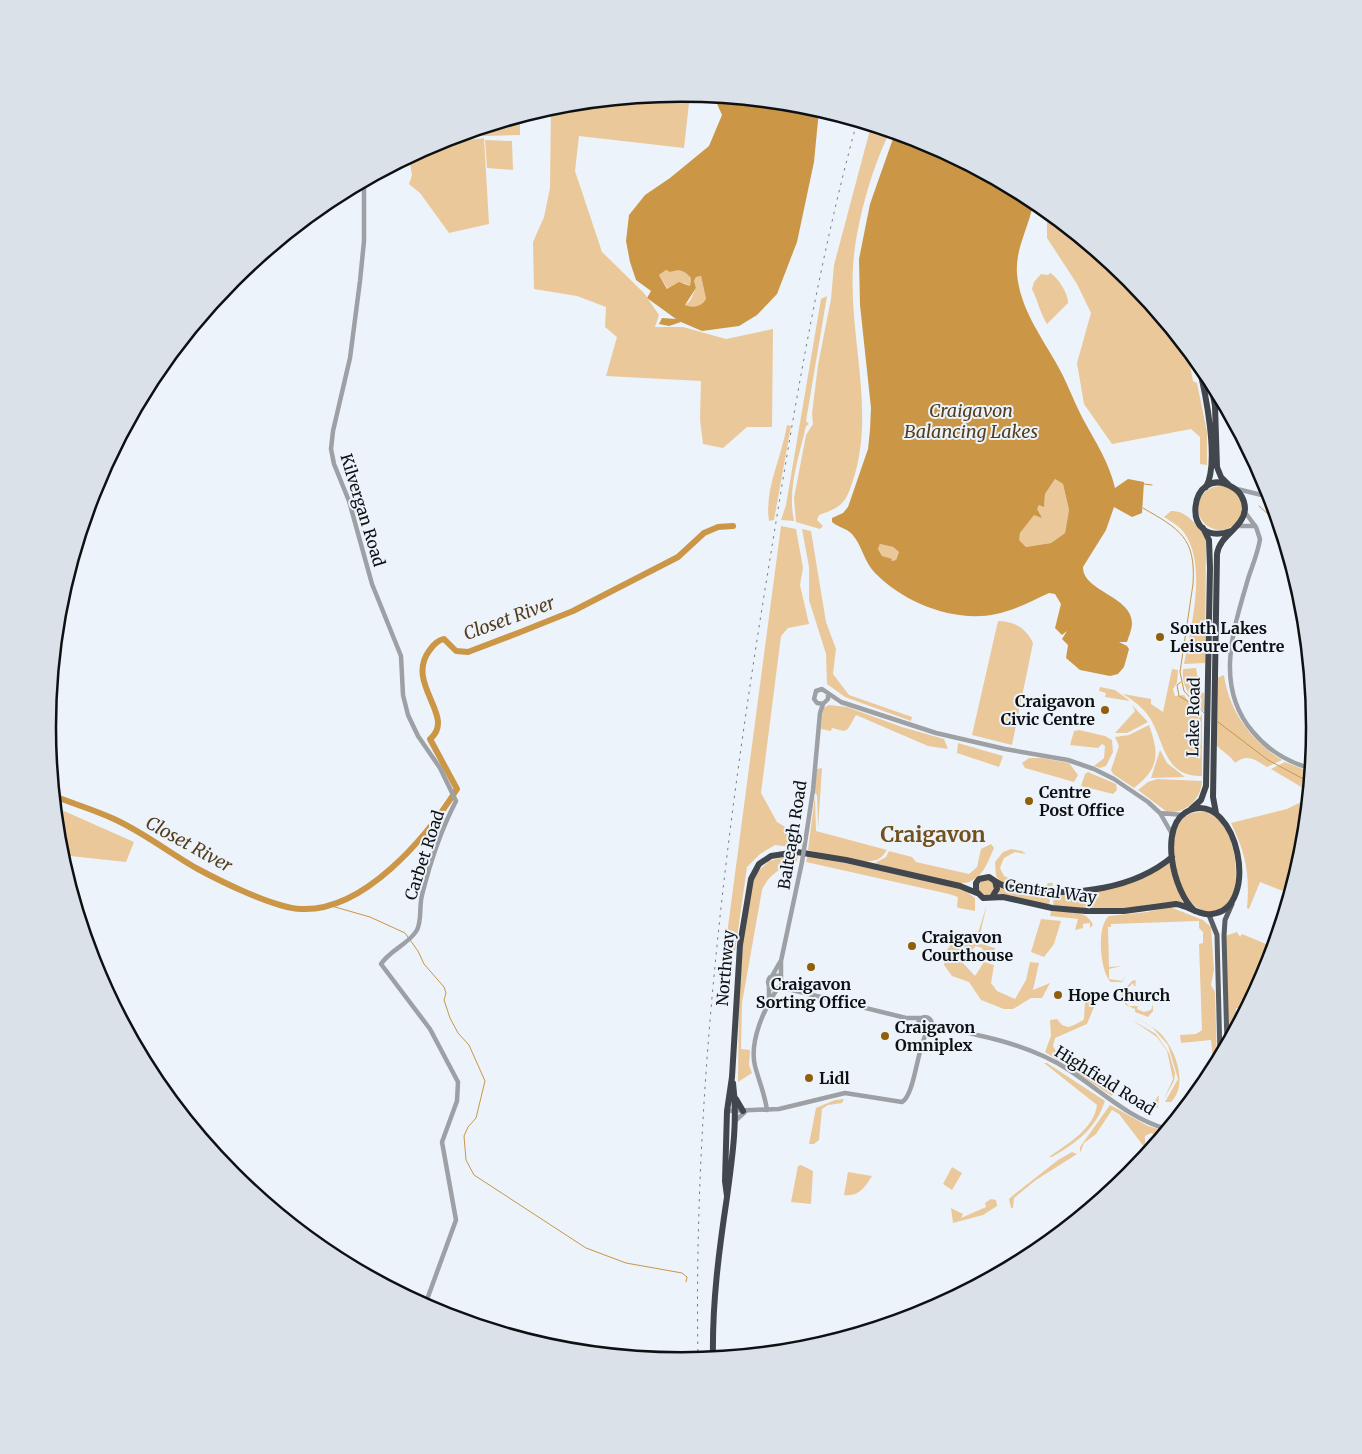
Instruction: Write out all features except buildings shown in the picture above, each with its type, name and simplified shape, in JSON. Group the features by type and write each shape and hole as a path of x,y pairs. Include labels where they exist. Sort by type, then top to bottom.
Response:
{"highway":[{"path":"1202,382 1210,429 1211,472 1206,487 1199,494 1194,505 1197,520 1203,528 1217,534 1231,531 1238,526 1244,508 1232,487 1218,473 1214,403"},
{"path":"1206,487 1220,483 1232,487"},
{"name":"Lake Road","path":"1185,813 1198,803 1205,791 1210,568 1209,540 1203,528"},
{"name":"Lake Road","path":"1216,813 1212,797 1217,554 1221,541 1231,531"},
{"path":"1203,808 1216,813 1227,825 1236,854 1239,884 1234,901 1224,910 1209,915 1195,911 1181,892 1172,857 1172,836 1176,823 1185,813 1203,808"},
{"name":"Northway","path":"727,1196 725,1181 731,1111 740,944 751,879 759,864 771,856 780,853 810,854 960,886"},
{"name":"Central Way","path":"995,881 1006,887 1044,892 1090,890 1134,878 1154,870 1172,857"},
{"path":"985,877 995,881 997,889 992,897 983,898 977,893 960,886 985,877"},
{"path":"977,893 978,881"},
{"name":"Central Way","path":"992,897 1079,911 1124,911 1172,904 1195,911"},
{"name":"Northway","path":"713,1350 716,1289 732,1169 735,1121 731,1111 735,1098 732,1076"},
{"path":"735,1098 745,1111"}],"main road":[{"path":"1227,1030 1224,936 1225,920 1234,901"},
{"path":"1209,915 1216,935 1220,1043"}],"street":[{"name":"Kilvergan Road","path":"364,189 364,241 360,281 350,358 333,431 331,448 334,464 349,501 372,584 401,656 403,695 408,715 455,798"},
{"path":"1232,487 1261,495"},
{"path":"1254,494 1244,508 1256,527 1259,542 1229,659 1234,698 1251,730 1274,752 1304,765"},
{"path":"1238,526 1249,524 1256,527"},
{"path":"841,702 817,702 814,697 818,690 825,690 828,695 841,702 936,733 1005,749 1068,760 1114,779 1160,813 1172,836"},
{"path":"825,703 828,695"},
{"name":"Balteagh Road","path":"767,1110 754,1054 769,1004 780,984 781,960 802,862 816,762 820,713 817,702"},
{"name":"Balteagh Road","path":"820,713 825,703"},
{"name":"Carbet Road","path":"428,1297 456,1220 442,1142 458,1096 458,1082 430,1029 381,964 389,953 409,939 418,927 422,893 455,798"},
{"path":"1160,813 1185,813"},
{"name":"Balteagh Road","path":"769,1004 769,981 781,960"},
{"path":"769,986 780,984 779,977 772,976"},
{"name":"Highfield Road","path":"780,984 906,1018 927,1017 944,1028"},
{"name":"Highfield Road","path":"906,1018 924,1031 944,1028 984,1036 1024,1048 1060,1064 1142,1119 1161,1127"},
{"path":"921,1042 918,1022 922,1018"},
{"path":"731,1111 767,1110 806,1104 845,1093 902,1102 908,1094 921,1042 932,1026 931,1020"},
{"path":"735,1121 745,1111"}],"shaded area":[{"path":"689,102 684,148 579,136 575,171 602,252 644,293 659,315 655,327 683,327 726,339 773,329 772,427 747,427 723,448 703,444 700,419 701,381 606,376 617,337 605,327 606,307 577,296 534,289 533,242 544,217 550,188 551,116 599,108"},
{"path":"520,124 520,135 477,136"},
{"path":"870,131 882,135 887,137 871,179 854,251 854,319 862,397 860,448 855,474 847,496 838,507 819,515 817,520 823,526 820,529 796,522 794,498 806,435 813,424 812,414 818,365 831,299 834,265"},
{"path":"484,138 489,224 449,233 420,193 409,184 412,175 410,165 467,140"},
{"path":"485,140 512,141 513,170 487,168"},
{"path":"1047,221 1093,257 1123,285 1177,347 1190,366 1193,381 1197,383 1207,432 1207,465 1200,464 1200,437 1191,429 1112,444 1084,404 1077,363 1091,313 1077,284 1047,238"},
{"path":"666,270 686,273 691,278 690,286 684,283 668,289 659,275"},
{"path":"1050,273 1062,286 1068,303 1047,324 1032,289 1034,282 1041,274 1048,275"},
{"path":"701,276 706,299 697,306 685,305 690,301 696,288 694,281 696,277"},
{"path":"827,296 806,421 809,424 806,426 793,485 792,509 794,521 781,520 786,505 821,299"},
{"path":"787,425 791,426 774,520 769,521 768,509 771,485"},
{"path":"1055,479 1063,484 1069,510 1065,533 1051,543 1026,547 1018,540 1020,533 1039,505 1044,506 1045,494"},
{"path":"1216,486 1224,486 1236,492 1242,508 1236,524 1224,530 1216,530 1204,524 1198,512 1198,504 1204,492"},
{"path":"1171,511 1177,511 1187,516 1206,539 1205,663 1184,664 1195,598 1195,563 1192,548 1185,534 1178,526 1164,517"},
{"path":"781,526 796,529 803,568 800,585 809,624 788,628 781,636 761,793 777,822 800,836 798,848 775,845 760,854 747,867 735,951 728,954 722,972"},
{"path":"802,529 811,531 826,622 836,649 833,674 849,695 912,717 911,721 845,697 827,684 826,654 809,600 809,567"},
{"path":"880,544 893,547 899,552 896,560 891,561 882,556 878,549"},
{"path":"998,621 1009,622 1019,626 1027,633 1033,643 1012,745 972,735"},
{"path":"1196,668 1200,692 1204,693 1205,712 1188,693 1184,682 1183,669"},
{"path":"1172,669 1178,670 1177,683 1173,689 1175,696 1184,695 1193,708 1202,715 1202,776 1189,775 1171,763 1147,714 1123,694 1151,699 1151,704 1163,712"},
{"path":"1224,675 1231,701 1243,724 1261,744 1282,760 1267,767 1247,758 1235,763 1216,745 1217,678"},
{"path":"1100,687 1115,690 1130,701 1105,697 1106,693 1099,691"},
{"path":"829,705 847,707 902,727 944,739 948,749 928,746 856,715 848,729 844,731 832,728 831,731 821,729 823,708"},
{"path":"1132,705 1148,722 1127,733 1115,733 1135,711"},
{"path":"1149,725 1155,744 1155,759 1149,774 1134,788 1113,774 1111,770 1119,746 1115,737 1129,735"},
{"path":"1079,730 1105,736 1112,740 1113,752 1106,766 1100,768 1094,766 1104,758 1105,746 1102,744 1098,748 1070,745 1074,731"},
{"path":"958,743 1003,756 999,767 957,753"},
{"path":"1160,750 1167,763 1185,777 1151,778"},
{"path":"1029,758 1042,758 1069,763 1078,775 1074,782 1025,768 1022,763"},
{"path":"1285,762 1304,770 1302,787 1271,769"},
{"path":"822,768 818,829 817,795 814,792 817,769"},
{"path":"1088,772 1116,784 1117,790 1113,794 1081,786 1085,774"},
{"path":"1157,779 1202,781 1199,794 1191,804 1180,811 1167,812 1138,790 1148,782"},
{"path":"815,796 816,831 887,850 879,859 861,861 808,850"},
{"path":"1301,802 1294,849 1284,888 1283,891 1260,882 1249,909 1247,908 1248,885 1246,864 1231,823 1287,809"},
{"path":"62,810 134,842 126,862 70,856"},
{"path":"1206,812 1218,819 1225,828 1230,839 1236,865 1234,891 1229,901 1222,908 1207,911 1195,906 1185,893 1178,877 1174,858 1174,840 1178,825 1187,815"},
{"path":"991,844 994,848 985,868 969,882 938,880 875,863 886,857 889,851 912,857 916,862 969,874 977,867 981,849"},
{"path":"1011,849 1022,851 1026,854 1015,852 1004,858 1000,868 1004,876 1015,881 1046,886 1048,883 1053,883 1052,888 1001,882 996,876 995,862 1003,852"},
{"path":"798,854 797,861 776,872 762,890 742,1003 741,1049 750,1050 749,1065 752,1073 738,1082 739,996 744,933 754,875 769,861"},
{"path":"808,855 963,889 975,898 975,911 957,907 958,897 806,862"},
{"path":"1170,860 1175,884 1183,903 1162,903 1108,909 1053,906 1054,895 1110,889"},
{"path":"986,879 992,881 994,887 992,893 986,895 980,893 978,887 980,881"},
{"path":"999,887 1051,895 1049,905 997,895"},
{"path":"987,904 978,943 995,948 993,957 987,957 982,948 976,946 961,961 975,976 984,962 994,965 991,983 997,991 1015,999 1026,980 1030,962 1039,963 1033,990 1050,983 1042,998 1031,998 1013,1009 1004,1009 981,1000 969,982 952,976 944,965 946,951 960,933 973,936 978,933"},
{"path":"1170,907 1203,920 1211,927 1214,970 1211,985 1215,992 1217,1048 1212,1054 1211,1040 1181,1043 1180,1035 1196,1034 1202,1030 1199,944 1203,943 1203,932 1199,928 1199,921 1111,924 1111,927 1108,927 1109,967 1122,966 1109,969 1109,979 1122,981 1128,972 1122,982 1111,982 1107,977 1101,949 1102,929 1105,921 1109,916 1147,912"},
{"path":"1051,911 1081,914 1086,916 1093,925 1090,928 1090,923 1083,924 1083,928 1075,930 1078,919 1050,916"},
{"path":"1041,919 1061,921 1054,944 1044,957 1031,952"},
{"path":"1237,932 1240,937 1242,934 1267,944 1228,1028 1225,936"},
{"path":"1136,980 1135,985 1137,986 1134,986 1133,983 1124,992 1123,1000 1129,1006 1138,1006 1137,1009 1144,1012 1151,1010 1153,1004 1153,1011 1148,1017 1135,1012 1135,1009 1126,1005 1121,998 1122,992 1132,981"},
{"path":"1089,991 1098,997 1087,1024 1055,1038 1053,1046 1065,1060 1116,1088 1112,1096 1045,1052 1051,1036 1050,1020 1057,1019 1062,1025 1068,1027 1083,1020 1085,1001"},
{"path":"1132,1020 1156,1034 1169,1053 1175,1073 1174,1081 1164,1099 1173,1079 1167,1051 1157,1037"},
{"path":"1152,1027 1166,1040 1178,1066 1179,1086 1171,1102 1165,1102 1178,1079 1168,1045"},
{"path":"1044,1063 1047,1063 1105,1101 1091,1127 1077,1141 1052,1157 1049,1157 1085,1129 1095,1114 1097,1105"},
{"path":"1159,1095 1158,1108 1129,1104 1124,1100 1126,1097 1151,1106"},
{"path":"844,1099 842,1103 828,1105 822,1109 819,1140 814,1144 809,1144 816,1108 835,1100"},
{"path":"1110,1105 1148,1126 1159,1129 1155,1134 1151,1133 1145,1136 1144,1147 1119,1114 1112,1110 1096,1134 1084,1143 1080,1153 1080,1147"},
{"path":"1072,1152 1077,1154 1036,1180 1014,1198 1013,1208 1011,1208 1009,1199 1058,1160"},
{"path":"801,1165 813,1171 811,1204 791,1202 798,1166"},
{"path":"952,1167 962,1173 952,1190 943,1184"},
{"path":"848,1172 872,1176 858,1193 844,1195"},
{"path":"991,1199 996,1200 997,1206 983,1215 953,1223 951,1208 963,1214 961,1218 986,1207 985,1203"}],"water":[{"path":"717,104 763,108 818,118 814,162 797,242 777,294 757,315 739,326 702,331 681,322 669,326 659,324 662,318 676,319 647,298 651,291 636,280 626,241 629,215 645,195 670,178 709,146 722,115","holes":["666,270 670,272 681,271 686,273 691,278 690,286 679,282 667,289 659,275","701,276 706,299 697,306 685,305 696,288 694,281 696,277"]},
{"name":"Craigavon Balancing Lakes","path":"893,139 957,167 993,186 1031,210 1020,247 1017,265 1019,286 1026,309 1059,368 1083,419 1102,453 1115,488 1128,479 1144,482 1142,513 1132,517 1114,507 1106,530 1083,567 1085,575 1090,582 1124,606 1130,614 1132,625 1127,642 1119,642 1129,649 1124,667 1118,674 1110,676 1080,670 1066,658 1068,645 1062,639 1067,631 1062,635 1055,628 1061,604 1055,594 1049,593 1003,612 980,616 964,616 931,608 915,602 887,584 871,569 852,534 832,522 832,518 843,513 848,507 868,449 870,430 871,408 860,305 859,259 870,204","holes":["1055,479 1063,484 1069,510 1065,533 1051,543 1026,547 1019,540 1020,533 1034,515 1042,518 1037,509 1039,505 1044,507 1045,494","880,544 893,547 899,552 896,560 891,561 892,559 882,556 878,549"]}],"waterway":[{"path":"1144,484 1152,485"},
{"path":"1259,506 1268,514"},
{"path":"1143,508 1166,522 1183,536 1192,555 1193,584 1180,672 1184,691 1204,713"},
{"name":"Closet River","path":"61,799 125,824 196,868 262,899 301,909 325,907 348,898 370,885 411,849 457,789 430,739 437,730 438,721 426,688 423,676 423,663 434,645 444,639 456,651 468,652 518,633 573,611 678,557 704,533 718,527 733,526"},
{"path":"1181,682 1177,685 1179,696 1194,705"},
{"path":"1218,722 1268,760 1303,779"},
{"path":"328,905 370,917 405,933 418,951 424,964 444,987 446,993 444,1000 450,1018 458,1033 469,1045 485,1081 476,1118 468,1127 464,1136 466,1160 474,1175 586,1248 626,1263 682,1273 687,1277 686,1282"}],"railway":[{"path":"698,1351 701,1160 707,1060 726,861 753,663 797,398 818,287 856,128"}],"place":[{"name":"South Lakes Leisure Centre","path":"1160,637"},
{"name":"Craigavon Civic Centre","path":"1105,710"},
{"name":"Centre Post Office","path":"1029,801"},
{"name":"Craigavon Courthouse","path":"912,946"},
{"name":"Craigavon Sorting Office","path":"811,967"},
{"name":"Hope Church","path":"1058,995"},
{"name":"Craigavon Omniplex","path":"885,1036"},
{"name":"Lidl","path":"809,1078"}],"district":[{"name":"Craigavon","path":"933,834"}]}
